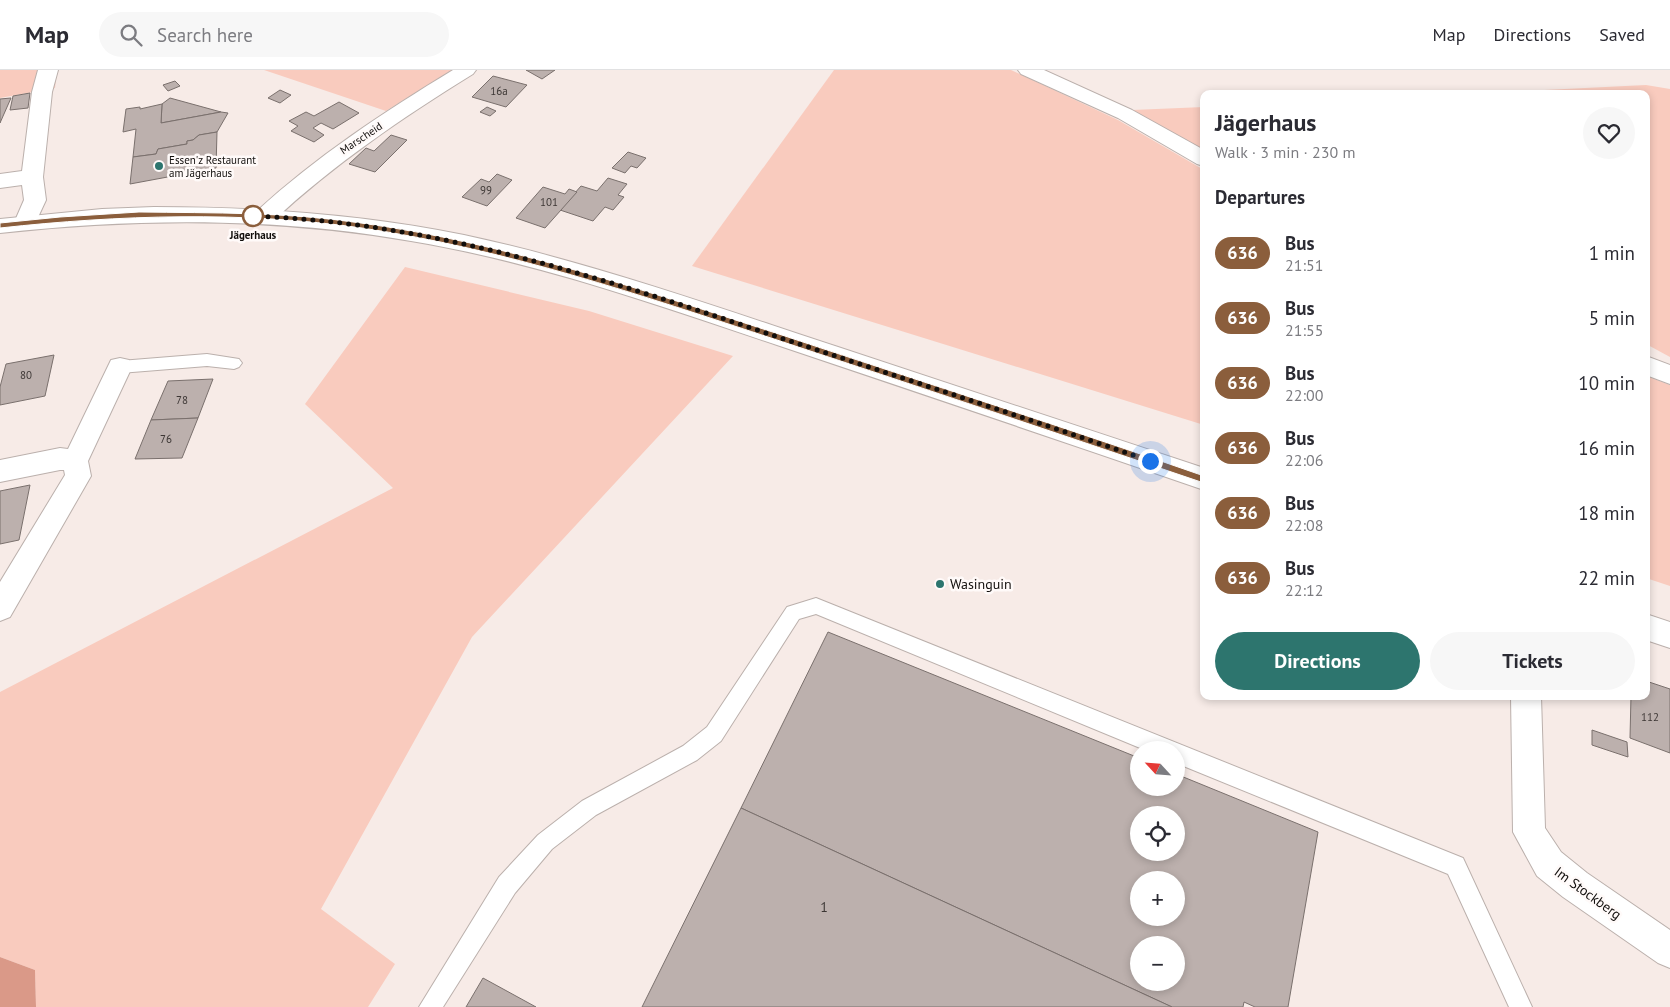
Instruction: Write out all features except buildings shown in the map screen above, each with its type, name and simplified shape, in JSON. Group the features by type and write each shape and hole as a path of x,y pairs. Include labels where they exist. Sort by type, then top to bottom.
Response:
{"street":[{"path":"25,223 35,200 32,177 42,92 48,70"},
{"name":"Marscheid","path":"265,216 294,188 334,156 466,70"},
{"path":"1028,70 1125,114 1200,158"},
{"path":"0,181 32,177"},
{"path":"0,226 91,217 161,214 265,216 323,221 412,233 500,251 556,266 769,334 1200,479"},
{"path":"0,608 78,476 74,461 94,424 120,367"},
{"path":"1650,368 1670,375"},
{"path":"0,472 60,459 74,461"},
{"path":"1650,628 1670,635"},
{"name":"Im Stockberg","path":"1526,700 1526,758 1530,832 1549,864 1574,885 1670,951"}],"lane":[{"path":"120,367 207,360 234,363"},
{"path":"430,1007 507,884 545,842 589,808 690,753 714,734 793,613 816,606 1146,741"},
{"path":"1185,757 1455,866 1521,1007"}],"shaded area":[{"path":"0,70 57,70 55,88 0,98"},
{"path":"264,70 452,70 386,111"},
{"path":"834,70 1011,70 1118,120 1200,168 1200,424 692,266"},
{"path":"1646,85 1670,89 1670,357 1650,346 1650,90 1544,90"},
{"path":"1200,107 1200,150 1132,110"},
{"path":"405,267 589,311 733,356 472,637 321,909 395,964 368,1007 36,1007 35,970 0,957 0,692 393,488 305,404"},
{"path":"1650,378 1670,385 1670,586 1650,579"},
{"path":"0,957 35,970 36,1007 0,1007"}],"bus line":[{"name":"636","path":"0,226 91,217 212,214 265,216 359,225 458,242 556,266 645,294 1200,478"}],"place":[{"name":"Essen'z Restaurant am Jägerhaus","path":"159,166"},
{"name":"Jägerhaus","path":"253,216"},
{"name":"Wasinguin","path":"940,584"}],"route":[{"path":"253,216 247,216 314,220 412,233 500,251 556,266 760,331 1150,461"}]}
